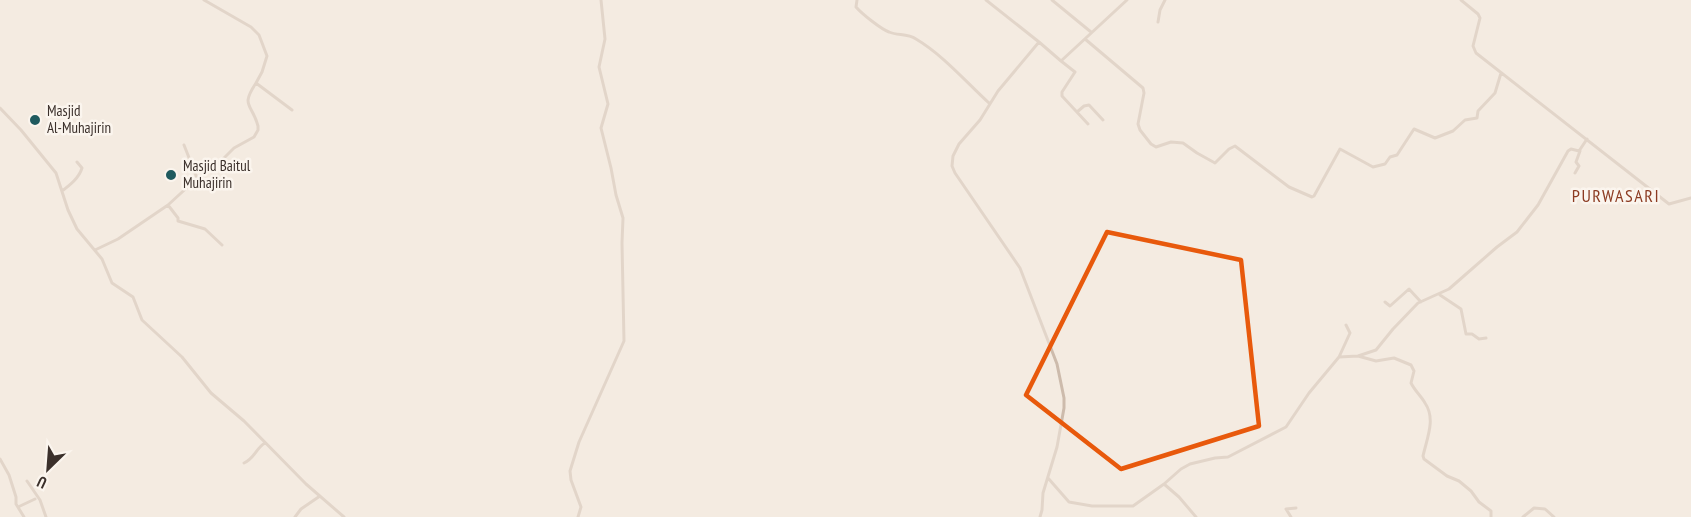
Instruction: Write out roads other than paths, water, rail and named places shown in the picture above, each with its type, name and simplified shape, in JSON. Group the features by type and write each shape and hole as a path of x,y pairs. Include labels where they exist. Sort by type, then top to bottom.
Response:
{"street":[{"path":"95,250 118,239 168,205 197,178 218,165 234,148 254,137 258,130 247,101 248,95 262,72 267,56 259,34 204,0"},
{"path":"578,517 581,507 570,471 584,432 624,341 625,329 622,263 623,218 601,128 608,104 599,67 605,40 601,0"},
{"path":"857,0 856,7 861,12 891,33 906,34 921,42 961,75 989,103"},
{"path":"986,0 1075,72 1062,94 1063,98 1088,124"},
{"path":"1052,0 1091,32"},
{"path":"1061,61 1127,0"},
{"path":"1158,22 1165,0"},
{"path":"1461,0 1480,18 1475,37 1476,53 1669,204 1691,198"},
{"path":"1085,39 1143,88 1138,124 1152,145 1156,147 1171,142 1183,143 1215,163 1235,146 1289,187 1311,197 1314,196 1340,149 1373,167 1385,164 1391,157 1397,155 1414,129 1435,138 1453,131 1464,121 1478,117 1478,111 1495,93 1501,73"},
{"path":"1039,42 989,103 980,120 956,150 952,165 955,173 1020,268 1057,364 1064,408 1056,453 1047,478 1040,517"},
{"path":"256,83 292,110"},
{"path":"1077,112 1089,105 1103,120"},
{"path":"0,108 56,173 77,229 105,265 111,283 133,297 142,320 182,357 211,393 244,420 306,484 344,517"},
{"path":"1575,173 1580,165 1576,162 1579,150 1587,139"},
{"path":"184,145 197,178"},
{"path":"1338,357 1358,356 1376,350 1393,329 1421,302 1449,289 1517,232 1538,205 1568,151 1579,150"},
{"path":"62,191 81,172 82,169 77,162"},
{"path":"168,205 178,221 205,229 222,245"},
{"path":"1384,302 1390,306 1409,289 1421,302"},
{"path":"1439,294 1461,309 1465,333 1472,334 1479,339 1486,338"},
{"path":"1047,478 1069,502 1092,506 1133,506 1164,484 1180,469 1208,459 1228,457 1286,427 1309,393 1338,357 1350,333 1346,325"},
{"path":"1358,356 1376,361 1398,359 1411,365 1414,374 1411,382 1431,416 1424,459 1469,489 1479,502 1491,511 1491,517"},
{"path":"244,463 253,458 260,446 265,443"},
{"path":"0,459 9,475 17,498 16,504 24,517"},
{"path":"27,481 40,500 46,517"},
{"path":"1164,484 1196,517"},
{"path":"295,517 301,509 320,496"},
{"path":"18,507 35,499"},
{"path":"1291,517 1286,509 1296,508"},
{"path":"1523,517 1534,508 1545,509 1554,517"}],"place":[{"name":"Masjid Al-Muhajirin","path":"35,120"},
{"name":"Masjid Baitul Muhajirin","path":"171,175"}],"district":[{"name":"PURWASARI","path":"1616,196"}]}
